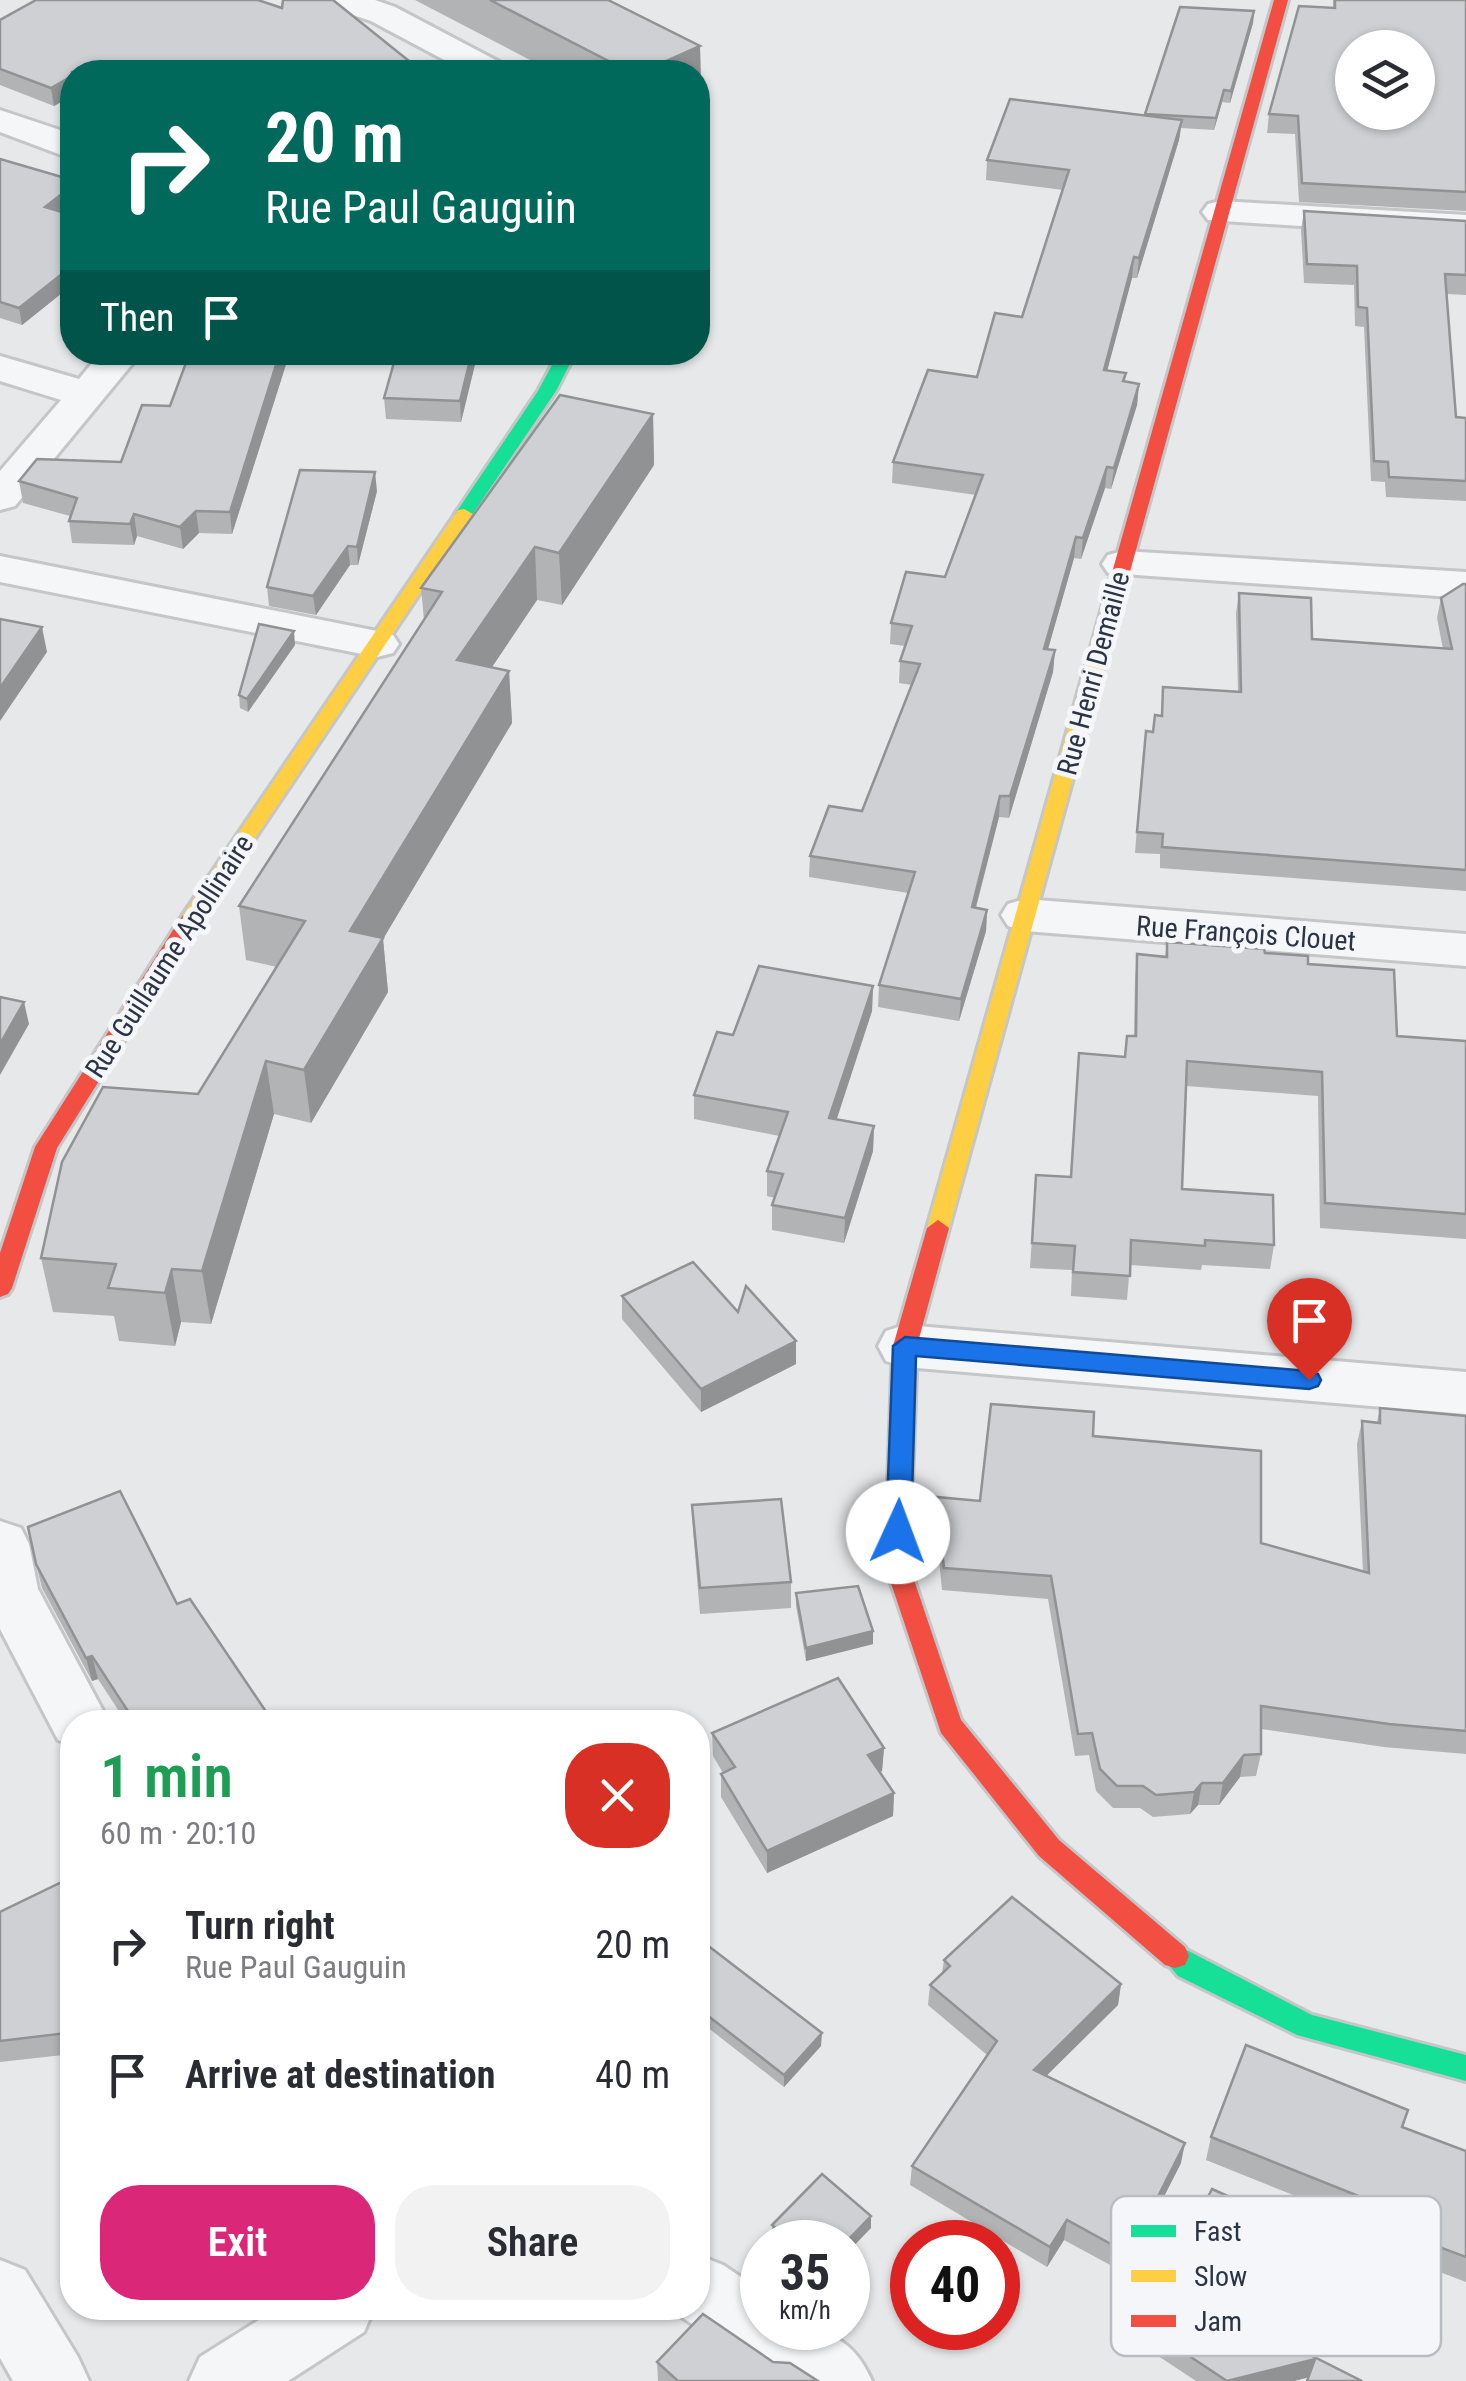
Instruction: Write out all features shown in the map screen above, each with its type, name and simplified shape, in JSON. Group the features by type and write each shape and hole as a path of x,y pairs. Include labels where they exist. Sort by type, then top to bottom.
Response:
{"street":[{"path":"341,0 383,14 470,60"},
{"name":"Rue Henri Demaille","path":"1281,0 905,1346 897,1565 950,1724 1049,1848 1188,1967 1307,2026 1466,2068"},
{"path":"0,121 60,142"},
{"path":"1221,212 1466,226"},
{"path":"0,498 111,365"},
{"name":"Rue Guillaume Apollinaire","path":"0,1288 46,1147 169,951 561,365"},
{"path":"0,368 85,394"},
{"path":"1123,564 1466,585"},
{"path":"0,569 376,644"},
{"name":"Rue François Clouet","path":"1026,915 1466,950"},
{"path":"905,1346 1466,1393"},
{"path":"0,1544 9,1590 73,1710"},
{"path":"0,2293 53,2381"},
{"path":"710,2296 836,2381"},
{"path":"225,2381 320,2320"}],"building":[{"path":"36,0 258,0 282,8 283,0 333,0 408,60 60,60 60,83 51,88 0,69 0,20"},
{"path":"490,0 608,0 700,46 669,60 607,60"},
{"path":"1335,0 1466,0 1466,192 1302,183 1298,116 1269,114 1299,6 1335,8"},
{"path":"1180,7 1254,11 1231,91 1224,90 1216,118 1145,114"},
{"path":"1010,99 1182,120 1139,258 1134,257 1104,370 1126,373 1123,381 1139,384 1114,468 1107,467 1083,538 1076,537 1044,649 1055,650 1010,796 1000,796 972,907 987,910 961,999 879,985 915,872 810,856 829,806 862,811 920,664 900,661 912,626 891,623 906,572 945,577 983,475 893,462 928,370 977,377 995,313 1022,317 1069,170 987,160"},
{"path":"0,159 60,176 60,195 45,207 60,211 60,276 19,308 0,302"},
{"path":"1304,211 1466,221 1466,275 1445,274 1456,417 1466,418 1466,481 1389,477 1388,462 1374,461 1367,308 1358,307 1357,266 1307,264"},
{"path":"185,365 276,365 230,512 196,511 180,527 134,514 130,524 69,521 77,498 19,481 37,459 121,462 142,405 170,406"},
{"path":"393,365 469,365 460,401 384,398"},
{"path":"560,395 653,414 559,553 535,547 457,660 509,671 350,931 383,938 304,1070 266,1061 202,1271 172,1269 165,1293 108,1288 116,1264 41,1258 62,1162 103,1087 198,1094 305,921 239,906 442,592 421,588"},
{"path":"300,470 375,472 357,547 348,546 313,596 267,587"},
{"path":"1463,584 1466,870 1162,847 1163,834 1137,832 1146,731 1153,732 1155,715 1162,716 1163,687 1241,692 1239,593 1311,598 1312,639 1452,649 1441,598"},
{"path":"0,619 42,627 0,688"},
{"path":"259,624 294,631 247,699 239,695"},
{"path":"1167,942 1264,949 1265,953 1308,956 1308,964 1394,970 1397,1036 1466,1041 1466,1214 1325,1203 1322,1072 1187,1061 1182,1189 1273,1195 1274,1245 1205,1240 1205,1246 1131,1240 1130,1276 1073,1272 1075,1246 1032,1243 1036,1175 1071,1177 1079,1053 1125,1057 1127,1036 1136,1036 1137,954 1167,957"},
{"path":"759,966 873,986 829,1118 874,1126 845,1218 772,1205 783,1174 767,1171 788,1112 694,1095 717,1032 733,1035"},
{"path":"0,997 24,1002 0,1044"},
{"path":"693,1262 738,1312 746,1286 796,1341 701,1389 622,1296"},
{"path":"991,1404 1094,1412 1093,1436 1261,1451 1261,1543 1369,1573 1362,1421 1380,1423 1380,1408 1466,1416 1466,1731 1261,1706 1261,1754 1244,1755 1223,1783 1202,1783 1194,1792 1156,1795 1143,1786 1117,1786 1100,1769 1092,1733 1078,1734 1051,1576 944,1568 936,1497 980,1501"},
{"path":"120,1491 177,1604 190,1599 265,1710 127,1710 92,1656 86,1658 36,1564 28,1527"},
{"path":"781,1499 791,1582 700,1588 692,1505"},
{"path":"858,1586 873,1631 806,1648 796,1593"},
{"path":"838,1678 884,1748 868,1755 894,1793 767,1851 721,1774 735,1767 712,1733"},
{"path":"60,1883 60,2034 0,2041 0,1912"},
{"path":"1012,1897 1121,1984 1034,2070 1185,2143 1158,2196 1111,2196 1111,2244 1067,2220 1050,2247 1020,2229 1020,2220 1004,2220 912,2166 997,2041 930,1985 950,1966 944,1960"},
{"path":"710,1947 822,2033 784,2075 710,2017"},
{"path":"1246,2045 1408,2110 1402,2127 1466,2151 1466,2257 1441,2248 1441,2196 1358,2196 1211,2137"},
{"path":"822,2174 871,2216 867,2220 777,2220"},
{"path":"1212,2189 1228,2196 1208,2196"},
{"path":"710,2319 740,2339 740,2350 755,2350 773,2362 790,2363 818,2381 678,2381 657,2362 697,2320"},
{"path":"1189,2356 1312,2356 1362,2381 1307,2381 1315,2359 1227,2381"}],"traffic: fast":[{"path":"464,514 561,365"},
{"path":"1175,1956 1188,1967 1307,2026 1466,2068"}],"traffic: slow":[{"path":"189,921 464,514"},
{"path":"938,1228 1109,615"}],"traffic: jam":[{"path":"1109,615 1281,0"},
{"path":"0,1288 46,1147 189,921"},
{"path":"938,1228 905,1346 897,1565 950,1725 1049,1848 1175,1956"}],"route":[{"path":"898,1532 905,1346 1309,1380"}]}
